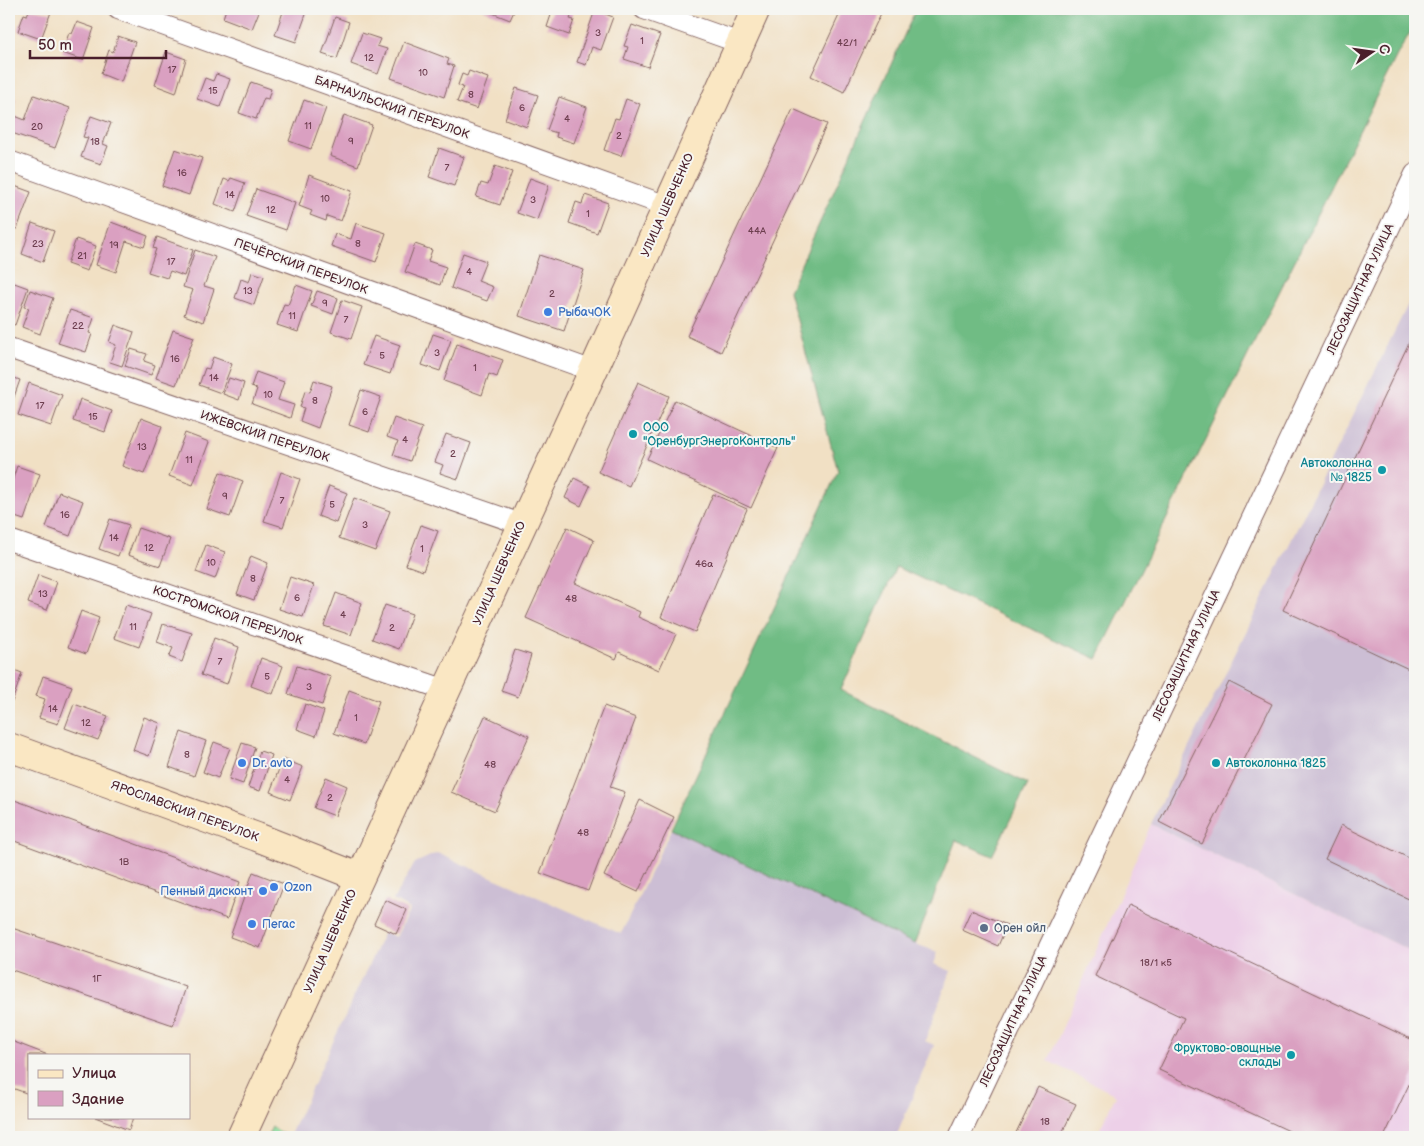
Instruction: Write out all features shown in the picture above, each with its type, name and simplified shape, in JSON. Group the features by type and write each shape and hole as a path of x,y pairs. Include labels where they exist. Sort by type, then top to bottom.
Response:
{"main road":[{"name":"УЛИЦА ШЕВЧЕНКО","path":"241,1137 521,524 593,371 756,9"},
{"name":"ЯРОСЛАВСКИЙ ПЕРЕУЛОК","path":"9,747 257,837 359,877"}],"street":[{"name":"БАРНАУЛЬСКИЙ ПЕРЕУЛОК","path":"118,9 666,206"},
{"path":"644,9 740,43"},
{"name":"ПЕЧЁРСКИЙ ПЕРЕУЛОК","path":"9,161 593,371"},
{"name":"ЛЕСОЗАЩИТНАЯ УЛИЦА","path":"959,1137 1415,174"},
{"name":"ИЖЕВСКИЙ ПЕРЕУЛОК","path":"9,348 521,524"},
{"name":"КОСТРОМСКОЙ ПЕРЕУЛОК","path":"9,540 446,690"}],"shaded area":[{"path":"1415,290 1415,953 1151,824"},
{"path":"1151,824 1415,953 1415,1137 1096,1137 1116,1095 1048,1061"},
{"path":"671,829 915,944 938,952 934,964 951,971 925,1041 934,1045 896,1137 289,1137 384,932 396,937 410,909 393,900 415,863 437,853 621,934"}],"green space":[{"path":"916,9 1415,9 1415,24 1397,55 1097,659 896,567 841,690 1028,784 992,856 956,840 915,944 671,829 838,471 789,291"},
{"path":"272,1127 288,1137 267,1137"}],"building":[{"path":"30,9 51,12 41,39 18,31 24,14 27,15"},
{"path":"226,9 260,9 252,29 223,18"},
{"path":"284,9 308,9 296,42 275,35"},
{"path":"482,9 515,9 510,20"},
{"path":"553,9 574,9 570,19 574,20 569,35 547,27"},
{"path":"842,9 883,9 844,92 811,76"},
{"path":"595,10 613,17 601,50 592,47 586,65 577,62"},
{"path":"335,17 349,22 337,59 322,54"},
{"path":"77,22 94,28 83,60 62,53 69,33 72,34"},
{"path":"632,25 660,35 648,67 624,59 628,47 624,46"},
{"path":"362,33 380,39 377,46 387,49 378,74 351,64"},
{"path":"118,36 135,42 121,82 101,74 109,50 113,52"},
{"path":"404,42 449,59 447,64 454,66 444,97 391,78"},
{"path":"166,52 186,59 176,93 155,85"},
{"path":"469,71 488,78 477,109 457,102 463,87 458,85 462,74 467,76"},
{"path":"216,74 230,79 220,107 197,99 205,78 213,81"},
{"path":"251,82 271,89 268,99 264,98 256,119 239,113"},
{"path":"516,88 538,95 527,127 505,119"},
{"path":"34,95 70,108 55,148 9,132 15,116 25,120"},
{"path":"9,97 16,99 9,118"},
{"path":"559,97 587,107 574,143 556,137 557,133 547,130"},
{"path":"626,99 640,104 621,156 604,150 615,118 619,119"},
{"path":"304,100 326,108 311,149 289,141"},
{"path":"793,109 827,124 721,352 687,336"},
{"path":"344,115 372,125 358,166 330,156"},
{"path":"91,116 111,123 103,144 108,146 101,164 81,157 88,138 83,137"},
{"path":"439,148 464,157 454,186 429,177"},
{"path":"175,149 202,158 189,195 162,186"},
{"path":"495,166 512,172 500,205 476,197 481,183 488,185"},
{"path":"309,175 352,191 341,221 327,216 326,221 310,215 312,211 299,206"},
{"path":"231,178 245,183 235,212 215,204 224,179 229,181"},
{"path":"530,178 549,185 537,220 517,213"},
{"path":"9,184 31,192 17,229 9,226"},
{"path":"256,189 295,203 286,230 246,216"},
{"path":"585,195 608,203 597,233 569,223 576,202 582,204"},
{"path":"111,222 148,236 144,247 126,241 116,272 96,265"},
{"path":"32,223 54,231 43,262 22,254"},
{"path":"356,223 386,233 376,262 331,246 335,234 351,239"},
{"path":"157,237 193,250 184,276 170,271 167,278 148,272 156,249 153,248"},
{"path":"76,239 96,246 87,271 67,264"},
{"path":"415,244 432,250 428,261 446,267 440,285 405,272"},
{"path":"195,250 215,257 204,286 214,289 203,322 184,315 193,290 183,287"},
{"path":"463,253 486,261 478,281 493,287 487,301 451,288"},
{"path":"539,255 584,270 564,331 519,316"},
{"path":"252,272 264,276 254,305 235,298 241,279 249,282"},
{"path":"9,281 28,288 15,325 9,323"},
{"path":"296,285 312,291 298,332 277,325 284,304 288,305"},
{"path":"30,290 53,298 40,334 22,327 29,308 24,307"},
{"path":"317,291 338,298 333,314 311,306"},
{"path":"342,300 362,307 351,339 331,332"},
{"path":"70,310 94,318 89,333 92,334 86,352 58,343"},
{"path":"115,325 134,332 122,366 110,362 116,345 109,342"},
{"path":"173,330 194,337 176,385 156,378"},
{"name":"Автоколонна № 1825","path":"1415,330 1415,672 1283,610"},
{"path":"433,334 451,340 440,371 422,365"},
{"path":"374,336 400,345 390,374 363,365"},
{"path":"457,344 503,360 497,377 489,374 482,395 444,381"},
{"path":"131,349 147,354 144,361 155,365 151,375 125,366"},
{"path":"213,357 232,364 221,393 199,385 205,368 209,369"},
{"path":"256,372 284,382 278,400 294,405 290,418 252,404 257,389 251,387"},
{"path":"9,376 20,380 9,411"},
{"path":"229,378 244,383 239,400 223,394"},
{"path":"314,380 332,386 318,428 300,421 304,408 300,407 305,391 310,392"},
{"name":"ООО \"ОренбургЭнергоКонтроль\"","path":"638,382 669,396 629,486 598,472"},
{"path":"29,383 62,395 51,426 18,415"},
{"path":"361,390 381,397 369,432 349,425"},
{"path":"80,399 112,411 105,432 73,421"},
{"path":"675,400 778,448 751,508 647,459"},
{"path":"141,418 162,426 144,474 122,466"},
{"path":"394,418 422,428 410,461 393,455 398,441 387,437"},
{"path":"185,433 209,442 193,485 169,476"},
{"path":"446,434 471,443 458,479 440,473 443,465 435,462"},
{"path":"17,466 40,474 24,520 9,515 9,491"},
{"path":"220,472 243,481 230,517 207,509"},
{"path":"281,472 300,479 283,527 264,521"},
{"path":"574,478 590,486 581,506 565,498"},
{"path":"329,486 347,493 336,523 318,516"},
{"path":"59,492 83,501 70,536 46,527"},
{"path":"713,494 747,509 695,632 661,617"},
{"path":"354,498 390,511 375,551 339,538"},
{"path":"110,519 129,525 118,556 99,549"},
{"path":"421,525 438,531 423,571 406,565"},
{"path":"567,527 594,540 575,583 640,612 638,617 676,634 659,670 619,652 616,659 526,618"},
{"path":"138,528 170,539 160,566 128,555"},
{"path":"206,545 225,552 215,579 196,572"},
{"path":"251,556 268,563 254,600 237,594"},
{"path":"38,575 57,582 47,610 28,603"},
{"path":"290,577 314,585 303,617 279,609"},
{"path":"336,593 362,603 351,635 324,626"},
{"path":"126,605 151,614 139,647 114,638"},
{"path":"385,605 412,614 399,649 372,639"},
{"path":"81,611 99,618 86,654 68,647"},
{"path":"163,624 192,633 182,662 169,657 173,648 157,642"},
{"path":"214,638 239,647 227,684 201,675"},
{"path":"515,650 531,655 518,697 501,691"},
{"path":"261,658 283,666 273,694 251,686"},
{"path":"297,666 331,677 322,705 288,694"},
{"path":"9,668 22,673 12,702 9,701"},
{"path":"43,676 72,686 58,724 39,718 45,699 36,696"},
{"name":"Автоколонна 1825","path":"1229,682 1272,704 1202,844 1159,822"},
{"path":"349,690 379,701 364,744 334,733"},
{"path":"74,704 108,716 98,740 65,728"},
{"path":"305,704 324,711 316,736 297,729"},
{"path":"604,706 636,718 610,787 625,792 588,891 540,873"},
{"path":"485,716 529,736 495,811 451,792"},
{"path":"144,717 160,723 149,756 133,750"},
{"path":"181,732 206,741 194,776 169,767"},
{"path":"214,742 230,748 218,778 203,772"},
{"name":"Dr. avto","path":"242,743 255,747 243,784 229,779"},
{"path":"260,751 272,755 260,791 248,787"},
{"path":"283,759 303,767 290,800 270,792"},
{"path":"326,777 347,786 335,816 314,808"},
{"path":"9,798 240,882 227,919 9,839"},
{"path":"640,800 674,817 638,892 604,876"},
{"path":"1341,825 1415,861 1415,902 1325,859"},
{"path":"253,872 284,884 260,948 230,937"},
{"path":"385,900 407,910 396,934 374,924"},
{"name":"Фруктово-овощные склады","path":"1128,905 1415,1041 1415,1072 1384,1137 1302,1137 1159,1070 1184,1018 1095,976"},
{"name":"Орен ойл","path":"971,910 1007,925 998,946 962,930"},
{"path":"9,927 186,987 173,1025 9,969"},
{"path":"9,1040 45,1054 28,1054 28,1094 9,1087"},
{"path":"1038,1087 1076,1104 1060,1137 1014,1137"},
{"path":"98,1118 133,1118 129,1130"}],"place":[{"name":"РыбачОК","path":"548,312"},
{"name":"ООО \"ОренбургЭнергоКонтроль\"","path":"633,434"},
{"name":"Автоколонна № 1825","path":"1382,470"},
{"name":"Dr. avto","path":"242,763"},
{"name":"Автоколонна 1825","path":"1216,763"},
{"name":"Ozon","path":"274,887"},
{"name":"Пенный дисконт","path":"263,891"},
{"name":"Пегас","path":"252,924"},
{"name":"Орен ойл","path":"984,928"},
{"name":"Фруктово-овощные склады","path":"1291,1055"}]}
